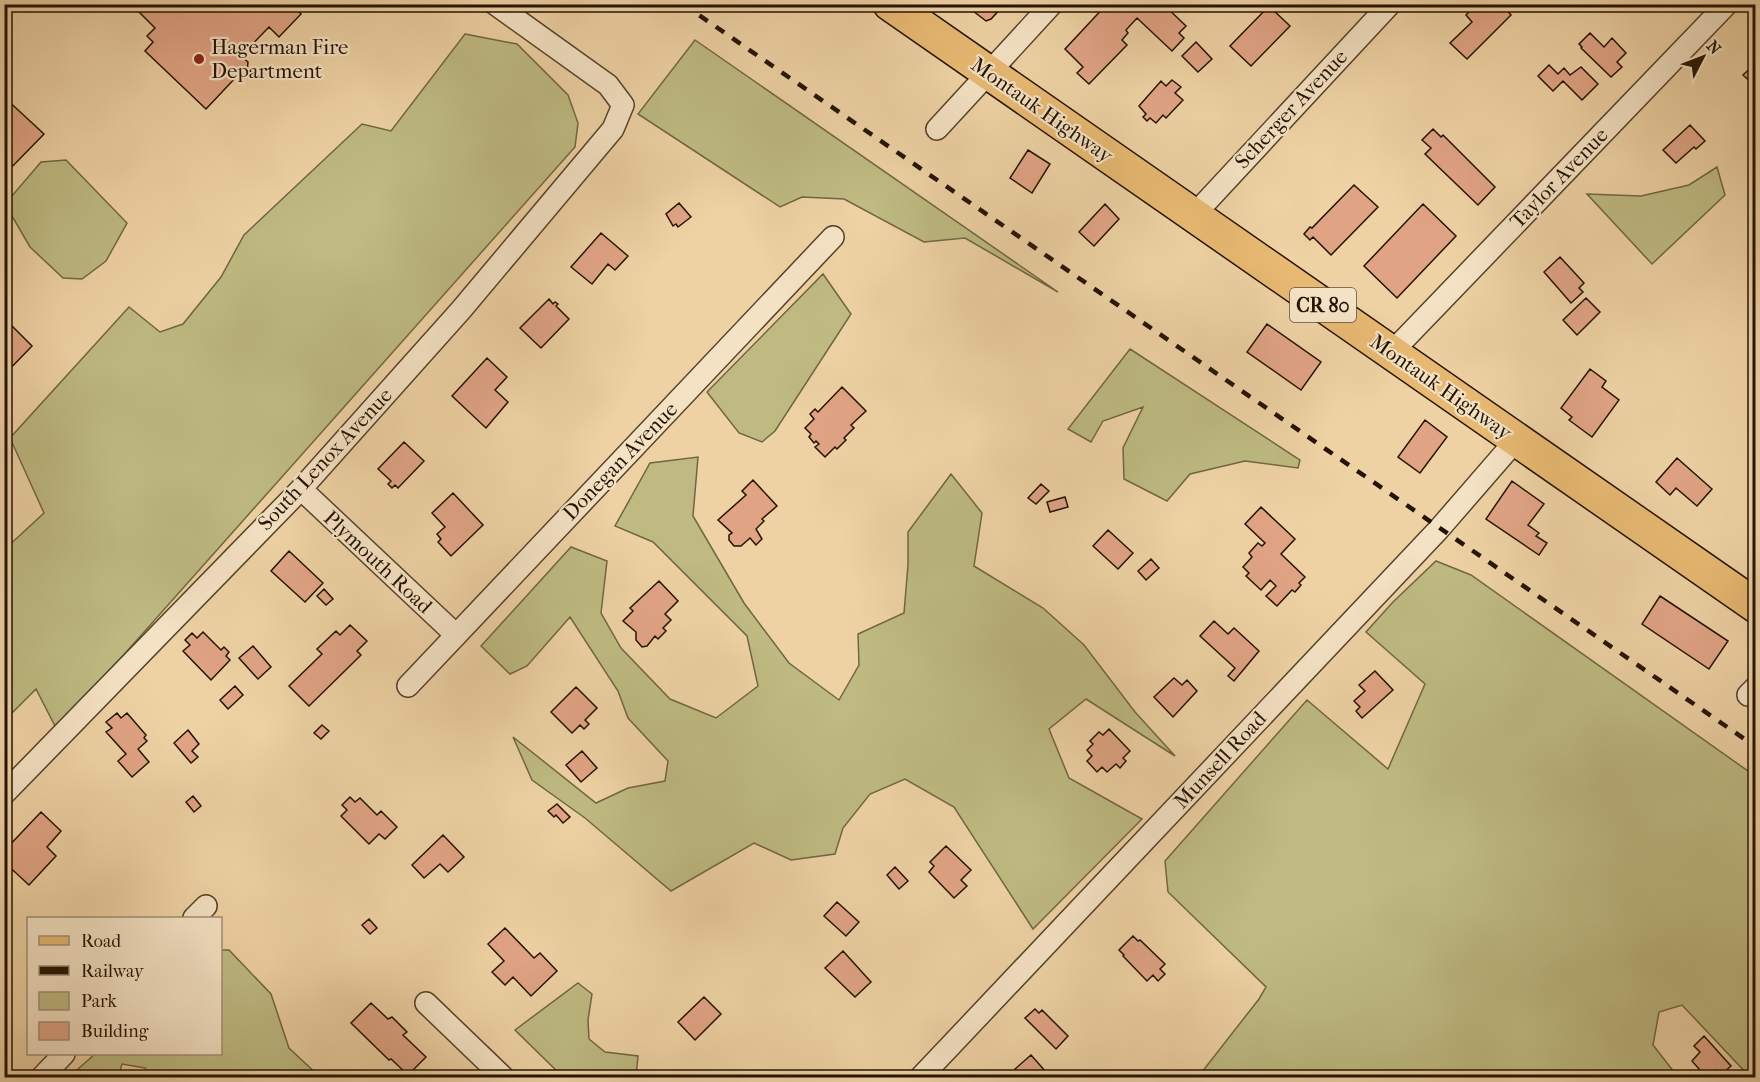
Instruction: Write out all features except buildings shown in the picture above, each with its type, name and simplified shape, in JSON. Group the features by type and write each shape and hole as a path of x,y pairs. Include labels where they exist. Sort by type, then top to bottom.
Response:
{"main road":[{"name":"Montauk Highway","path":"890,4 1755,606"}],"street":[{"name":"South Lenox Avenue","path":"4,794 301,489 460,310 613,129 622,105 608,85 495,4"},
{"path":"937,129 1052,4"},
{"name":"Scherger Avenue","path":"1194,215 1390,4"},
{"name":"Taylor Avenue","path":"1392,352 1727,4"},
{"name":"Donegan Avenue","path":"408,686 833,237"},
{"name":"Munsell Road","path":"920,1077 1454,513 1517,439"},
{"name":"Plymouth Road","path":"301,489 455,634"},
{"path":"426,1003 504,1077"},
{"path":"41,1077 62,1055"}],"green space":[{"path":"465,34 517,44 568,95 578,123 575,147 57,730 36,689 5,720 5,549 44,513 10,438 129,307 160,332 183,324 221,277 244,235 362,124 391,131"},
{"path":"695,40 1058,292 965,238 924,242 844,199 802,197 780,207 638,114"},
{"path":"66,160 127,223 106,261 82,279 63,278 30,247 5,204 41,162"},
{"path":"1717,167 1725,195 1652,264 1587,194 1641,196 1689,185"},
{"path":"823,274 851,314 775,431 762,442 739,433 707,392"},
{"path":"1130,349 1300,460 1298,468 1245,461 1190,474 1167,501 1124,479 1123,448 1143,407 1103,421 1091,442 1068,429"},
{"path":"698,457 693,516 744,603 789,663 839,700 859,665 858,634 904,613 908,532 951,474 982,513 974,566 1043,608 1084,645 1135,712 1175,756 1086,699 1049,729 1069,778 1142,819 1033,929 954,807 905,779 870,794 843,828 835,854 791,860 754,843 671,891 585,818 532,780 513,737 596,803 628,788 665,781 668,761 628,718 618,691 570,617 527,666 510,674 481,646 571,547 607,561 601,613 621,648 670,699 716,718 758,686 747,636 653,542 615,526 650,463"},
{"path":"1436,561 1471,575 1755,776 1756,1076 1750,1077 1682,1005 1659,1012 1653,1045 1678,1077 1198,1077 1266,987 1168,892 1165,861 1307,700 1388,769 1425,684 1366,632 1393,602"},
{"path":"222,950 229,950 271,994 289,1048 320,1077 152,1077 145,1068 122,1064 118,1077 69,1077 94,1055 222,1055"},
{"path":"578,983 592,994 588,1020 589,1039 605,1052 638,1056 636,1077 563,1077 515,1030"}],"railway":[{"path":"683,4 1756,747"}],"place":[{"name":"Hagerman Fire Department","path":"199,59"}]}
